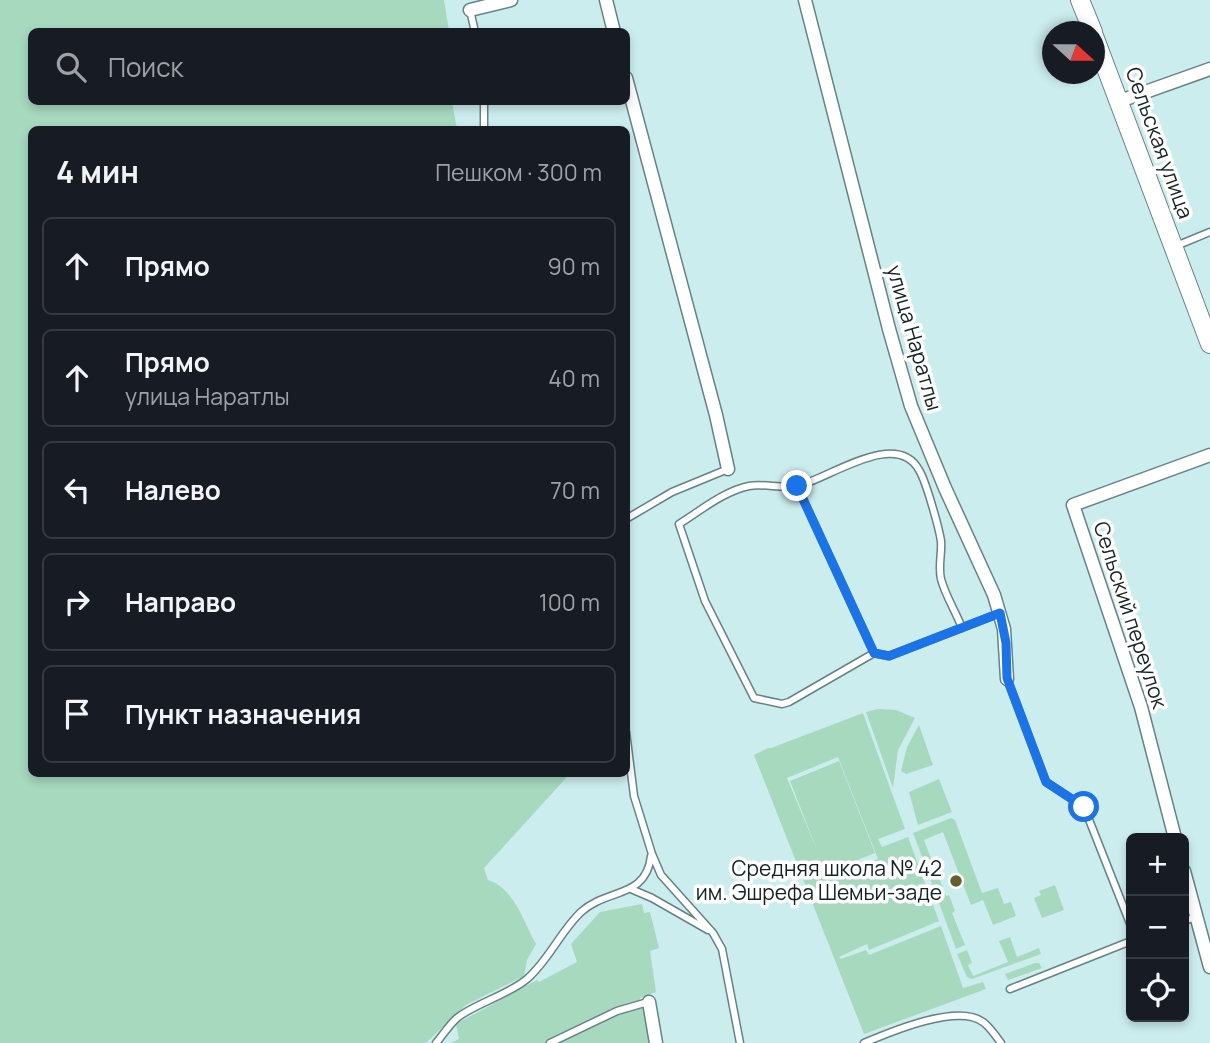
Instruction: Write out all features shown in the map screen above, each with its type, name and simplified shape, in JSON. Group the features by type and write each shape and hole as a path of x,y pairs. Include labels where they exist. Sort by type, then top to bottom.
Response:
{"main road":[{"name":"Сельская улица","path":"1080,0 1089,21"},
{"name":"Сельская улица","path":"1105,62 1210,344"}],"street":[{"path":"470,10 512,0"},
{"path":"606,0 613,28"},
{"name":"улица Наратлы","path":"805,0 885,316 911,406 994,595 1006,643 1007,678"},
{"path":"1120,101 1210,69"},
{"path":"630,93 728,469"},
{"name":"Сельский переулок","path":"1174,833 1141,707 1073,505 1210,455"},
{"path":"1187,896 1190,919 1210,967"},
{"path":"649,1002 656,1043"}],"lane":[{"path":"470,10 474,28"},
{"path":"484,105 484,126"},
{"path":"1173,247 1210,232"},
{"path":"962,628 941,579 941,541 923,479 913,463 897,454 863,459 797,486 751,485 732,491 679,524 705,601 754,698 782,704 789,702 874,653 889,656 962,628 1000,613"},
{"path":"630,517 672,492 728,469"},
{"path":"797,486 874,653"},
{"path":"1007,678 1046,782 1084,807 1126,913"},
{"path":"630,764 634,796 661,875 713,933 722,949 740,1043"},
{"path":"436,1043 457,1018 527,980 580,913 596,901 631,890 650,869 652,854"},
{"path":"631,890 652,898 713,933"},
{"path":"1010,989 1126,943"},
{"path":"550,1043 617,1011 649,1002"},
{"path":"864,1043 937,1018 964,1016 982,1020 1000,1043"}],"green space":[{"path":"0,0 444,0 449,28 28,28 28,105 453,105 456,126 28,126 28,777 566,777 484,868 488,880 497,884 512,898 536,944 527,960 524,976 466,1005 426,1043 0,1043"},
{"path":"878,709 896,710 915,718 898,750 893,788 866,712"},
{"path":"863,713 905,829 878,839 882,847 908,837 939,921 869,950 867,944 839,957 841,959 866,950 869,955 941,926 963,988 983,982 986,989 864,1034 754,755","holes":["838,757 878,859 829,879 787,778"]},
{"path":"919,725 933,765 906,774 901,771 907,747"},
{"path":"839,761 875,853 826,873 790,781"},
{"path":"939,779 952,812 918,825 909,792"},
{"path":"951,818 955,820 982,893 998,888 1004,904 1011,902 1016,916 993,925 983,900 971,905 943,832 924,840 933,864 926,867 913,833"},
{"path":"936,870 946,896 949,895 955,911 952,913 965,945 956,949 928,873"},
{"path":"1055,885 1064,910 1042,918 1034,898 1041,895 1039,891"},
{"path":"642,904 644,913 650,912 659,948 650,951 656,992 640,998 651,1043 451,1043 459,1039 456,1024 537,980 539,982 577,962 571,944 600,912"},
{"path":"1010,937 1017,957 1039,948 1041,954 972,979 967,977 957,954 967,950 972,963 968,965 973,976 1008,962 999,941"},
{"path":"1039,963 1042,968 1008,980 1005,974"}],"place":[{"name":"Средняя школа № 42 им. Эшрефа Шемьи-заде","path":"956,881"}],"route":[{"path":"797,486 874,653 889,656 1000,613 1006,643 1007,678 1046,782 1084,807"}]}
